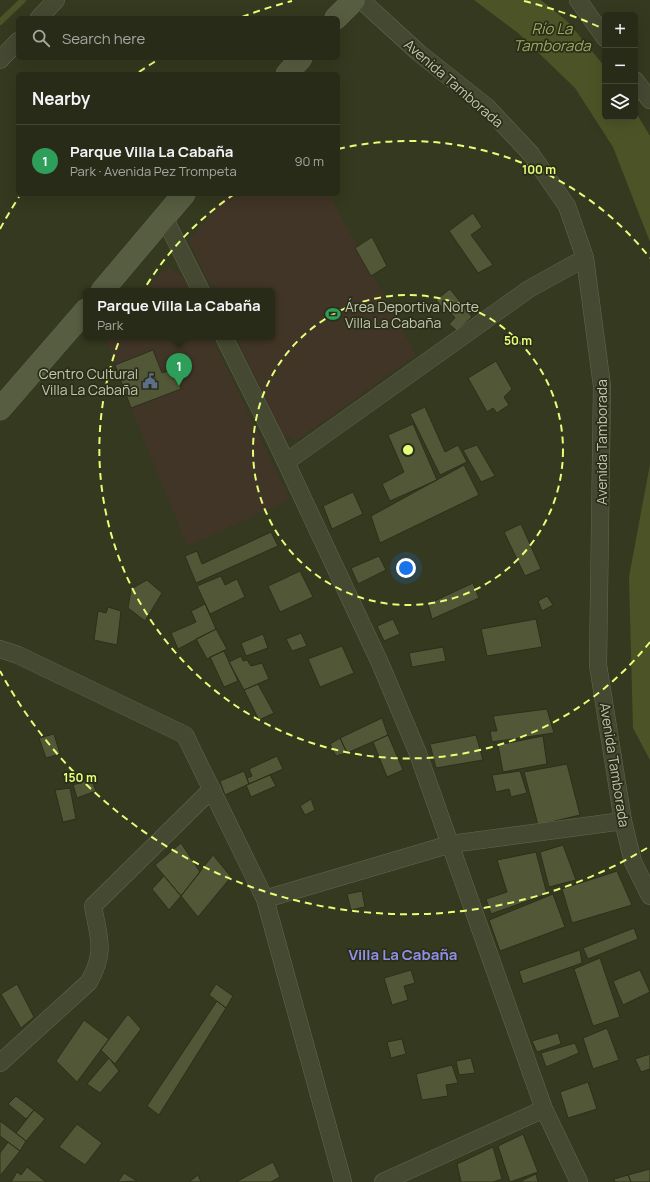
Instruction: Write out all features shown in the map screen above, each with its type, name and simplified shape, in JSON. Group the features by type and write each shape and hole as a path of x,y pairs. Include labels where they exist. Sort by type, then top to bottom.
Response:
{"main road":[{"path":"338,16 354,0"},
{"path":"290,72 299,60"},
{"path":"105,288 182,196"},
{"path":"0,409 83,313"}],"street":[{"path":"41,16 56,0"},
{"name":"Avenida Tamborada","path":"361,0 419,53 487,107 531,154 567,206 585,258 602,386 598,666 623,821 633,862 650,896"},
{"path":"578,0 602,34"},
{"path":"0,60 16,43"},
{"path":"638,84 650,100"},
{"path":"164,217 200,288"},
{"path":"286,462 529,289 585,258"},
{"path":"225,340 286,462 380,663 417,751 544,1109 579,1182"},
{"path":"0,649 18,655 185,735 265,899 343,1182"},
{"path":"0,1063 89,982 97,966 101,948 93,906 212,789"},
{"path":"265,899 451,844 623,821"},
{"path":"383,1182 544,1109"}],"shaded area":[{"name":"Área Deportiva Norte Villa La Cabaña","path":"227,196 330,196 416,355 296,441 283,435 237,340 275,340 275,288 212,288 188,240"},
{"path":"169,268 177,272 188,288 148,288 162,272"},
{"path":"106,340 213,340 290,500 187,546 131,408"}],"water":[{"name":"Río La Tamborada","path":"474,0 541,0 568,22 602,63 602,120 638,120 638,116 650,136 650,242 613,147 575,88 518,33"},
{"path":"650,464 650,760 633,728 629,577"}],"building":[{"path":"473,213 482,227 471,235 493,265 478,273 449,231"},
{"path":"372,237 387,266 371,276 355,248"},
{"path":"450,289 472,317 457,331 449,324 455,318 446,307 444,310 436,300"},
{"name":"Centro Cultural Villa La Cabaña","path":"153,350 162,373 174,369 181,389 131,408 115,365"},
{"path":"496,361 512,389 504,397 509,405 497,413 493,408 487,412 468,378"},
{"path":"425,407 445,452 458,445 467,462 440,475 410,414"},
{"path":"413,424 437,480 390,501 382,484 404,472 388,435"},
{"path":"477,445 495,476 481,482 463,450"},
{"path":"464,465 479,495 380,543 371,516"},
{"path":"353,492 363,514 332,529 323,506"},
{"path":"521,524 541,569 525,576 504,532"},
{"path":"271,532 278,546 196,583 185,556 197,551 202,564"},
{"path":"379,556 386,570 358,584 351,568"},
{"path":"300,571 313,597 280,612 268,586"},
{"path":"221,576 225,585 237,579 245,597 210,614 197,586"},
{"path":"147,580 162,593 145,621 128,608 131,589"},
{"path":"473,583 479,598 432,619 428,604"},
{"path":"547,596 553,605 542,611 538,601"},
{"path":"205,604 216,629 178,649 171,633 196,622 191,611"},
{"path":"108,607 121,611 117,645 94,640 98,611 106,613"},
{"path":"393,619 400,634 384,641 377,626"},
{"path":"536,619 542,647 487,656 481,629"},
{"path":"216,629 227,649 207,659 196,639"},
{"path":"301,633 307,646 292,651 286,639"},
{"path":"263,634 268,648 246,656 241,643"},
{"path":"342,646 354,673 320,687 308,659"},
{"path":"443,647 446,661 412,667 409,653"},
{"path":"224,651 238,681 224,687 210,657"},
{"path":"241,656 243,661 247,660 251,666 262,663 269,679 244,690 229,662"},
{"path":"258,684 274,713 259,720 244,690"},
{"path":"547,709 554,733 492,742 490,731 497,731 493,716"},
{"path":"382,718 388,735 347,753 340,738"},
{"path":"54,734 60,754 46,758 39,738"},
{"path":"388,735 403,770 387,777 373,742"},
{"path":"476,735 483,760 436,768 430,744"},
{"path":"543,736 547,764 503,772 498,745"},
{"path":"340,738 347,753 336,756 330,744"},
{"path":"277,756 283,769 249,784 247,778 252,776 249,769"},
{"path":"567,764 580,815 538,825 524,772"},
{"path":"244,771 249,784 225,795 220,781"},
{"path":"520,771 527,793 511,797 509,789 496,792 492,775"},
{"path":"270,775 276,786 251,797 246,785"},
{"path":"91,779 96,791 77,798 73,785"},
{"path":"70,788 76,819 63,822 55,790"},
{"path":"311,799 315,810 305,815 300,806"},
{"path":"181,843 200,872 181,896 155,865"},
{"path":"563,845 576,880 549,887 540,852"},
{"path":"536,852 547,894 491,914 486,899 507,892 497,860"},
{"path":"213,855 231,877 198,917 181,896"},
{"path":"617,871 632,905 572,923 562,889"},
{"path":"164,876 181,896 169,910 152,889"},
{"path":"362,891 365,907 351,910 347,894"},
{"path":"553,894 565,927 500,951 489,920"},
{"path":"634,928 638,939 588,959 583,948"},
{"path":"580,950 582,963 523,984 519,971"},
{"path":"600,958 620,1017 593,1026 574,969"},
{"path":"411,970 415,983 404,986 408,1000 392,1005 384,978"},
{"path":"640,970 650,992 623,1005 613,981"},
{"path":"17,984 34,1017 21,1028 1,994"},
{"path":"216,984 233,996 226,1008 209,995"},
{"path":"217,1001 226,1008 159,1115 147,1106"},
{"path":"128,1014 141,1029 115,1064 101,1050"},
{"path":"84,1020 109,1039 77,1082 56,1061"},
{"path":"607,1028 619,1060 593,1069 583,1038"},
{"path":"558,1033 561,1044 537,1052 532,1041"},
{"path":"402,1039 406,1054 391,1058 387,1042"},
{"path":"575,1043 579,1053 546,1067 541,1053"},
{"path":"650,1054 650,1069 641,1072 635,1059"},
{"path":"109,1058 119,1071 100,1093 87,1084"},
{"path":"471,1058 475,1073 459,1075 456,1061"},
{"path":"452,1065 458,1083 446,1085 448,1096 422,1100 416,1074"},
{"path":"588,1082 597,1109 568,1118 560,1092"},
{"path":"16,1096 34,1110 26,1119 8,1104"},
{"path":"34,1110 45,1119 26,1141 16,1133"},
{"path":"0,1121 26,1141 20,1151 0,1136"},
{"path":"77,1124 102,1143 85,1165 59,1147"},
{"path":"523,1134 538,1172 510,1182 498,1146"},
{"path":"8,1142 20,1151 0,1176 0,1153"},
{"path":"493,1147 502,1179 493,1182 461,1182 457,1164"},
{"path":"273,1162 280,1177 271,1182 236,1182"},
{"path":"27,1167 46,1182 11,1182 17,1172 21,1175"},
{"path":"650,1169 650,1182 631,1182 628,1175"},
{"path":"124,1173 137,1181 118,1182"},
{"path":"536,1174 538,1182 519,1182"},
{"path":"198,1175 201,1182 189,1182"},
{"path":"628,1175 631,1182 615,1182 614,1179"}],"waterway":[{"path":"0,22 23,0"}],"place":[{"name":"Área Deportiva Norte Villa La Cabaña","path":"333,314"},
{"name":"Centro Cultural Villa La Cabaña","path":"150,381"},
{"name":"Parque Villa La Cabaña","path":"179,386"}],"district":[{"name":"Villa La Cabaña","path":"403,954"}]}
